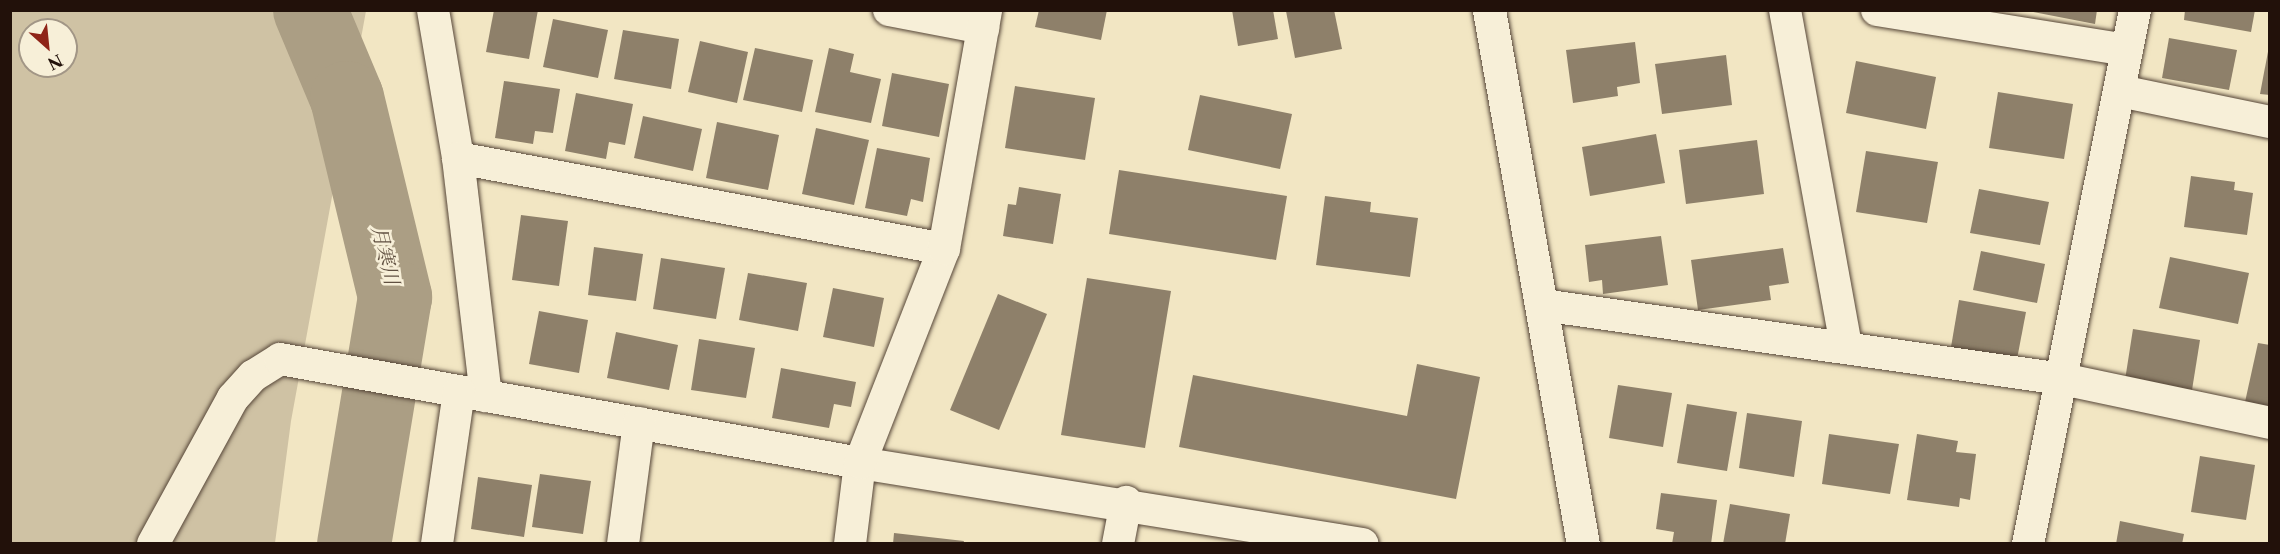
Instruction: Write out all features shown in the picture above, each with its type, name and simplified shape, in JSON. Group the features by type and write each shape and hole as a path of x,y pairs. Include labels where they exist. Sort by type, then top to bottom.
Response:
{"street":[{"path":"433,10 458,158 459,392 437,543"},
{"path":"850,543 860,463 944,249 985,19 889,10"},
{"path":"1489,10 1582,543"},
{"path":"1785,10 1846,345"},
{"path":"1877,10 2127,50"},
{"path":"2028,543 2135,10"},
{"path":"2120,91 2270,122"},
{"path":"458,158 944,249"},
{"path":"1542,305 1846,345 2062,379 2270,423"},
{"path":"153,543 232,398 253,376 280,359 318,368 860,463 1126,502 1363,543"},
{"path":"623,543 639,423"},
{"path":"1118,543 1126,502"}],"shaded area":[{"path":"10,11 366,11 291,421 275,543 11,543"}],"building":[{"path":"494,10 538,10 529,59 486,52"},
{"path":"1039,10 1107,10 1101,40 1035,27"},
{"path":"1232,10 1273,10 1278,39 1238,46"},
{"path":"1334,10 1342,49 1295,58 1286,11"},
{"path":"2023,10 2097,10 2095,24"},
{"path":"2185,10 2255,10 2251,32 2184,20"},
{"path":"553,19 608,30 598,78 543,67"},
{"path":"623,30 679,39 671,89 614,79"},
{"path":"2169,38 2237,50 2229,90 2162,78"},
{"path":"700,41 748,52 737,103 688,92"},
{"path":"2270,41 2270,95 2260,94"},
{"path":"1635,42 1640,83 1617,87 1618,96 1573,103 1566,50"},
{"path":"755,48 813,60 802,112 743,100"},
{"path":"829,48 854,54 850,72 881,79 871,123 815,112"},
{"path":"1726,55 1732,105 1662,114 1655,64"},
{"path":"1856,61 1936,77 1926,129 1846,113"},
{"path":"892,73 949,84 939,137 882,126"},
{"path":"504,81 560,89 553,133 535,131 533,144 495,138"},
{"path":"1015,86 1095,98 1085,160 1005,148"},
{"path":"1998,92 2073,104 2064,159 1989,148"},
{"path":"576,93 633,104 625,145 609,142 606,159 565,151"},
{"path":"1200,95 1292,114 1280,169 1188,150"},
{"path":"643,116 702,129 693,171 634,158"},
{"path":"717,122 779,135 768,190 706,178"},
{"path":"816,128 869,140 854,205 802,194"},
{"path":"1656,134 1665,183 1590,196 1582,147"},
{"path":"1757,140 1764,194 1686,204 1679,150"},
{"path":"877,148 930,158 923,202 911,199 907,216 865,208"},
{"path":"1866,151 1938,162 1927,223 1856,212"},
{"path":"1119,170 1287,196 1276,260 1109,234"},
{"path":"2191,176 2235,182 2234,190 2253,193 2247,235 2184,227"},
{"path":"1019,187 1061,194 1053,244 1003,236 1008,204 1016,205"},
{"path":"1979,189 2049,202 2040,245 1970,233"},
{"path":"1325,196 1371,202 1370,212 1418,218 1410,277 1316,265"},
{"path":"521,215 568,221 559,286 512,280"},
{"path":"1661,236 1668,285 1603,294 1602,280 1589,282 1585,245"},
{"path":"594,247 643,254 636,301 588,295"},
{"path":"1783,248 1789,283 1769,286 1771,300 1698,310 1691,260"},
{"path":"1981,251 2045,264 2037,303 1973,290"},
{"path":"2170,257 2249,273 2238,324 2159,308"},
{"path":"661,258 725,268 716,319 653,309"},
{"path":"748,273 807,283 798,331 739,320"},
{"path":"1087,278 1171,291 1145,448 1061,435"},
{"path":"833,288 884,298 874,347 823,337"},
{"path":"998,294 1047,314 999,430 950,410"},
{"path":"1959,300 2026,312 2017,359 1951,347"},
{"path":"539,311 588,320 579,373 529,364"},
{"path":"2133,329 2200,340 2192,390 2125,380"},
{"path":"616,332 678,345 669,390 607,378"},
{"path":"699,339 755,348 746,398 691,390"},
{"path":"2258,343 2270,345 2270,407 2245,402"},
{"path":"1417,364 1480,377 1456,499 1179,447 1193,375 1407,416"},
{"path":"781,368 856,382 851,407 834,404 829,428 772,418"},
{"path":"1618,385 1672,393 1663,447 1609,438"},
{"path":"1687,404 1737,412 1727,471 1677,463"},
{"path":"1747,413 1802,421 1794,477 1739,468"},
{"path":"1829,434 1899,444 1890,494 1822,484"},
{"path":"1917,434 1958,441 1956,452 1976,454 1970,500 1960,498 1959,507 1907,500"},
{"path":"2200,456 2255,465 2246,520 2191,512"},
{"path":"540,474 591,481 583,534 532,527"},
{"path":"478,477 532,485 524,537 471,529"},
{"path":"1661,493 1717,500 1711,544 1672,544 1674,532 1656,529"},
{"path":"1730,504 1790,514 1785,544 1723,544"},
{"path":"2120,521 2184,534 2182,544 2116,544"},
{"path":"894,533 964,541 963,544 893,544"}],"waterway":[{"name":"月寒川","path":"310,10 347,98 395,297 354,544"}]}
